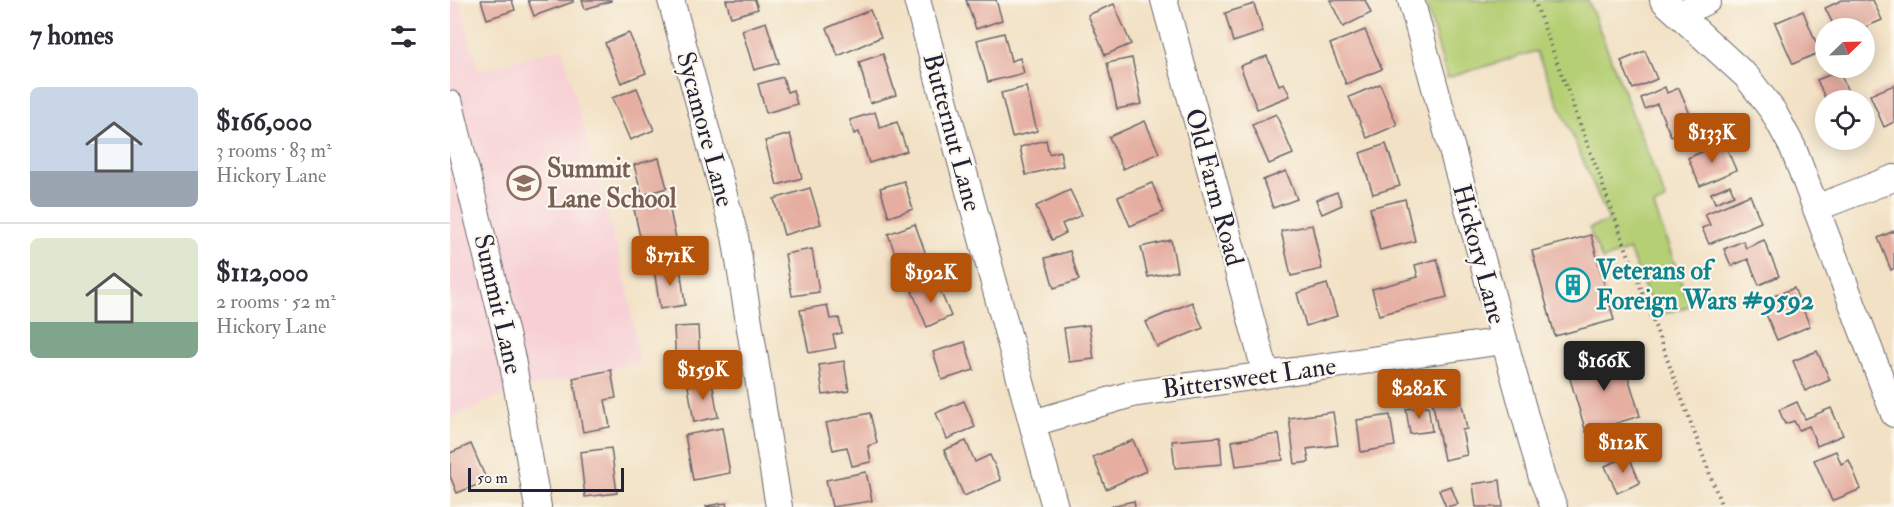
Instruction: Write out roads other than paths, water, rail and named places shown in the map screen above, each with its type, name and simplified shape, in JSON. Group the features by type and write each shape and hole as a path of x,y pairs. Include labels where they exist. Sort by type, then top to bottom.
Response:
{"street":[{"name":"Sycamore Lane","path":"671,0 735,236 779,507"},
{"name":"Butternut Lane","path":"917,0 1055,507"},
{"name":"Old Farm Road","path":"1164,0 1266,374"},
{"name":"Hickory Lane","path":"1411,0 1503,341 1542,478 1554,507"},
{"path":"1671,8 1708,0"},
{"path":"1671,8 1747,77 1773,111 1793,148 1894,414"},
{"name":"Summit Lane","path":"450,104 518,386 538,507"},
{"path":"1816,208 1894,178"},
{"name":"Bittersweet Lane","path":"1033,423 1132,394 1503,341"}],"place":[{"name":"Summit Lane School","path":"524,183"},
{"name":"Veterans of Foreign Wars #9592","path":"1573,285"}]}
